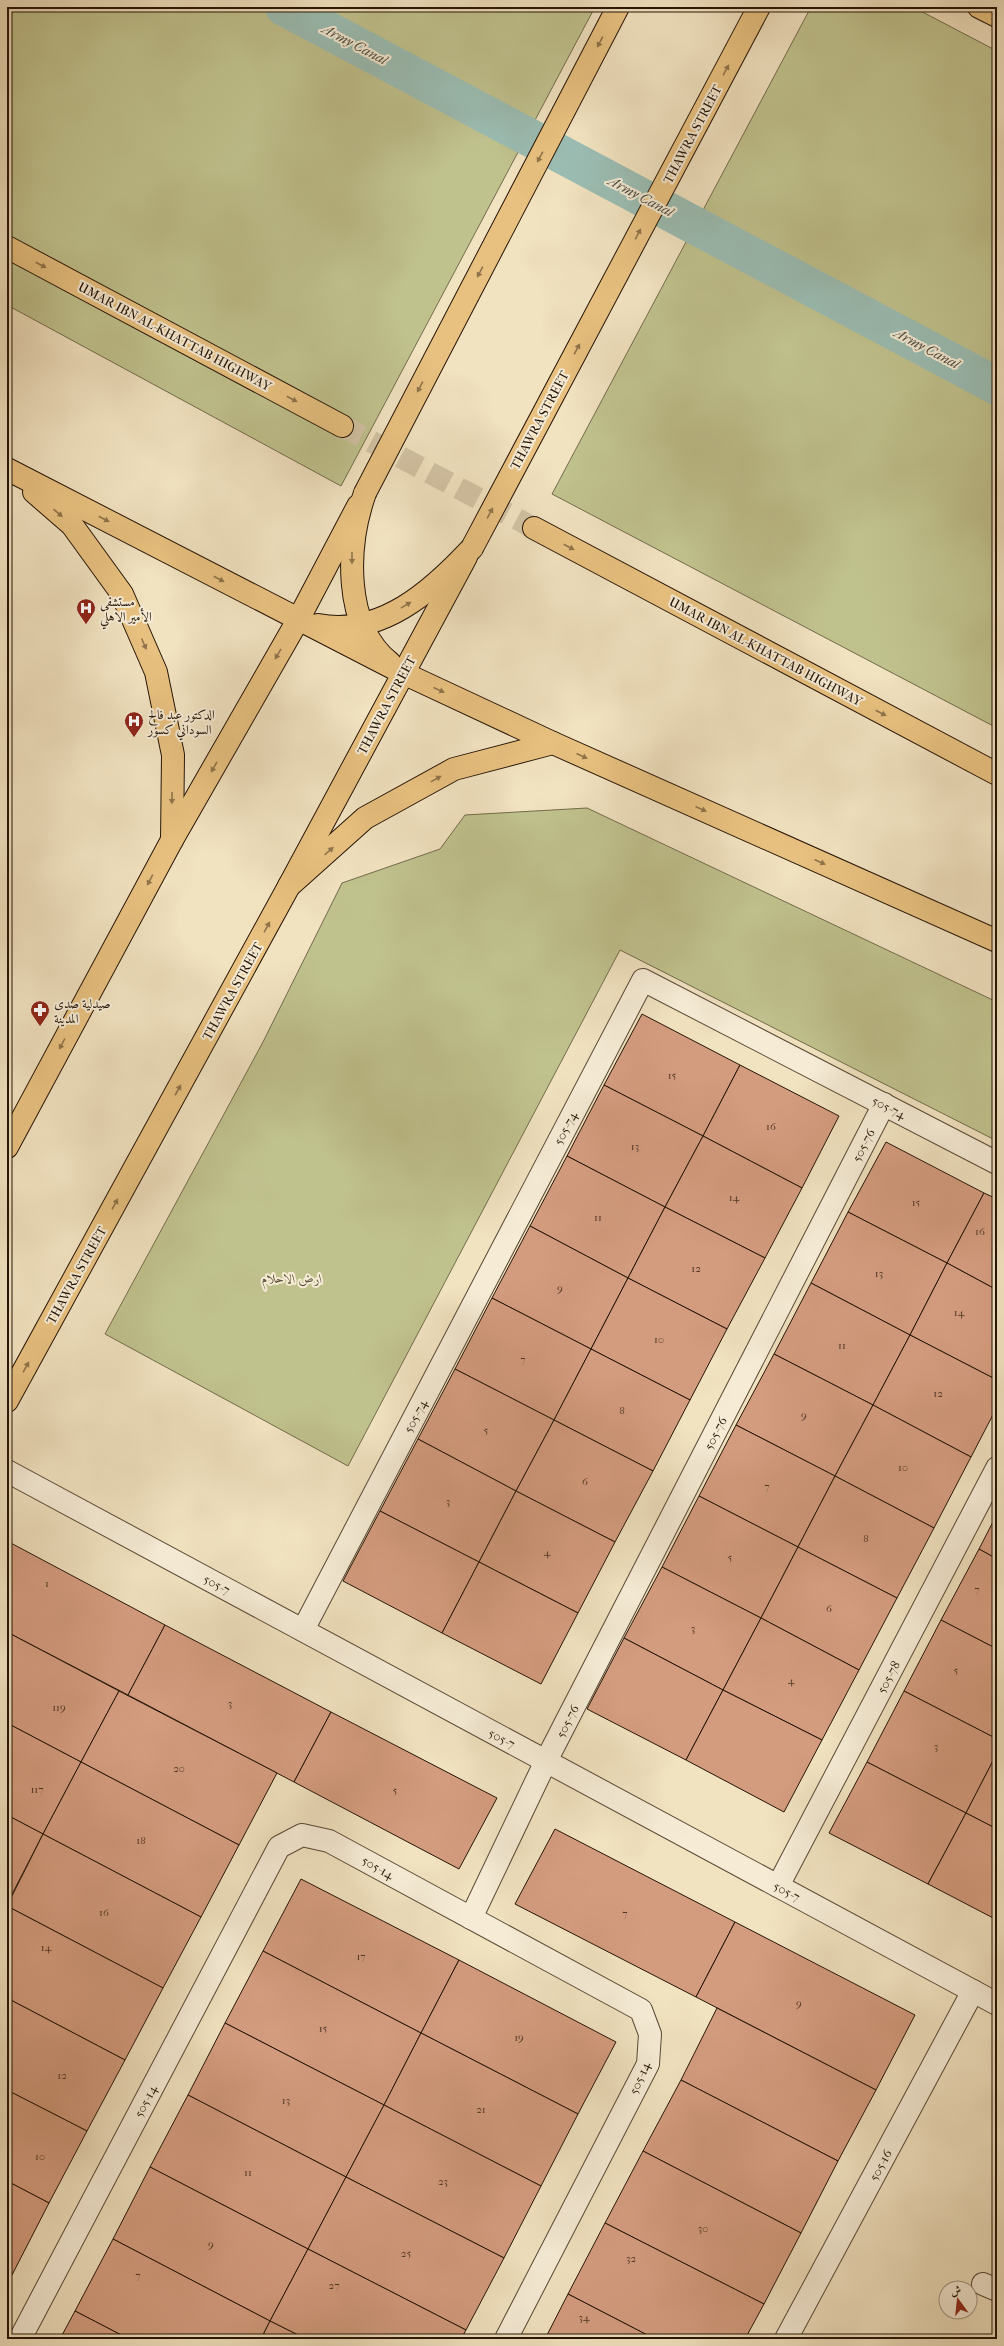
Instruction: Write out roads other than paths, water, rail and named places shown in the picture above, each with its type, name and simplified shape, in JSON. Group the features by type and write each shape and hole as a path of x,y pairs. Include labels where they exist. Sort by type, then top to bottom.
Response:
{"main road":[{"path":"7,1147 172,840 298,620 618,7"},
{"name":"THAWRA STREET","path":"7,1401 290,886 417,647 472,548 759,7"},
{"path":"979,7 997,16"},
{"name":"UMAR IBN AL-KHATTAB HIGHWAY","path":"7,247 342,426"},
{"path":"7,469 403,673 553,743 997,941"},
{"path":"7,469 72,525 122,594 153,665 173,755 172,840"},
{"path":"365,492 356,517 352,547 352,574 372,642 385,659 403,673"},
{"name":"UMAR IBN AL-KHATTAB HIGHWAY","path":"534,528 997,774"},
{"path":"298,620 340,629 365,622 415,599 441,581 472,548"},
{"path":"290,886 365,818 454,769 553,743"}],"street":[{"name":"505-74","path":"303,1630 643,980 997,1163"},
{"name":"505-76","path":"471,1918 546,1761 884,1104"},
{"name":"505-78","path":"778,1886 997,1468"},
{"name":"505-7","path":"7,1471 997,2004"},
{"name":"505-14","path":"20,2339 279,1847 302,1835 330,1841 640,2010 650,2034 648,2064 506,2339"},
{"name":"505-16","path":"786,2339 973,1990"}],"waterway":[{"name":"Army Canal","path":"284,7 997,386"}],"tunnel":[{"path":"342,426 534,528"}],"place":[{"name":"مستشفى الأمير الاهلي","path":"86,625"},
{"name":"الدكتور عبد فالح السوداني كسور","path":"134,738"},
{"name":"صيدلية صدى المدينة","path":"40,1027"}],"park label":[{"name":"ارض الاحلام","path":"292,1278"}]}
